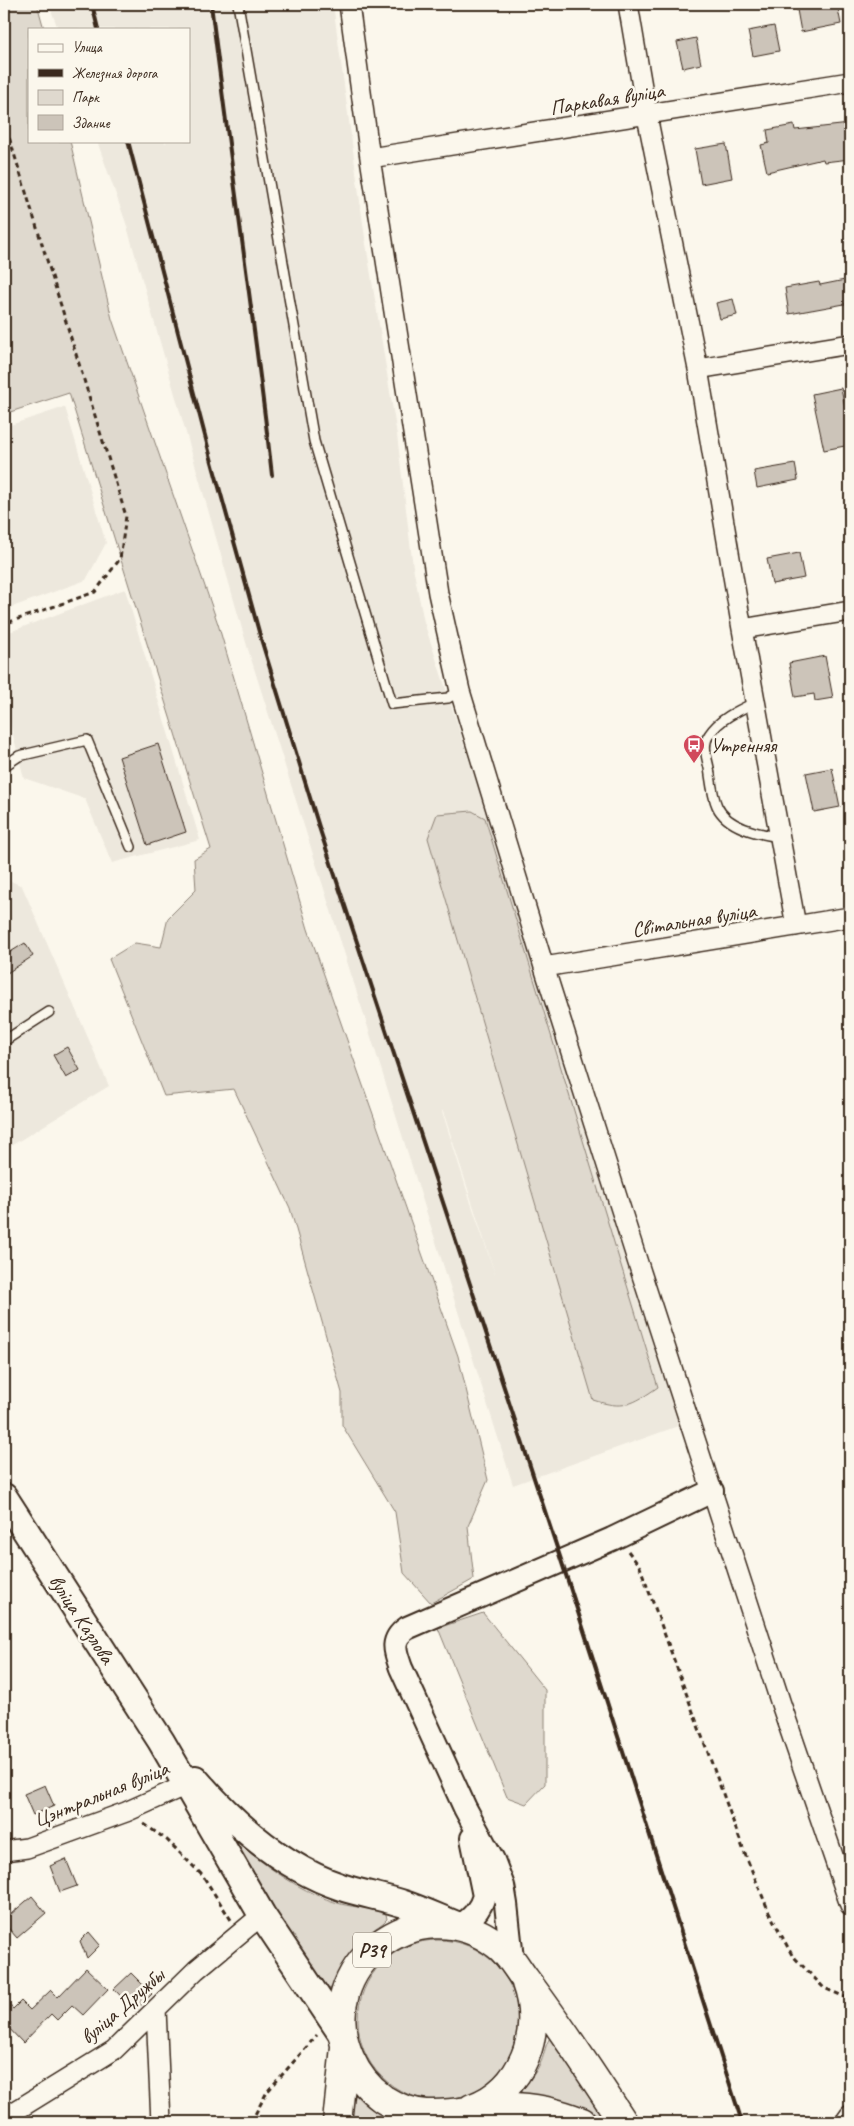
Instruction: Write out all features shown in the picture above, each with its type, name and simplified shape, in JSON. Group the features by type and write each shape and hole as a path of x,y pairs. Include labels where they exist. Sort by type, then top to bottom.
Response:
{"main road":[{"name":"вуліца Казлова","path":"4,1497 161,1741"},
{"path":"161,1741 262,1915 339,2034"},
{"path":"161,1741 216,1802 278,1854 308,1873 340,1886 404,1904 460,1926"},
{"name":"Р39","path":"337,2122 339,2034 348,1983 362,1960 382,1941 406,1929 433,1924 460,1926 480,1933 497,1944 518,1968 552,2014 623,2122"},
{"name":"Р39","path":"445,2116 481,2105 499,2093 514,2077 525,2059 531,2039 533,2018 531,1997 518,1968"},
{"name":"Р39","path":"339,2034 354,2067 367,2084 383,2098 402,2108 423,2114 445,2116 504,2107 534,2108 568,2116 582,2122"}],"street":[{"path":"349,4 370,158 438,593 460,691 544,967 712,1491 781,1704 850,1906"},
{"path":"628,4 647,116 698,369 742,629 796,926"},
{"name":"Паркавая вуліца","path":"370,158 647,116 850,82"},
{"path":"698,369 850,344"},
{"path":"742,629 850,611"},
{"name":"Світальная вуліца","path":"544,967 850,917"},
{"path":"518,1968 503,1886 493,1860 465,1808 401,1668 394,1647 395,1641 407,1628 612,1538 712,1491"},
{"name":"Цэнтральная вуліца","path":"4,1851 27,1848 126,1812 186,1785"},
{"path":"460,1926 474,1916 484,1896 465,1808"},
{"name":"вуліца Дружбы","path":"4,2118 114,2050 239,1933 262,1915"},
{"path":"156,2009 161,2122"},
{"path":"845,2122 850,2115"}],"lane":[{"path":"238,4 314,441 392,704 448,698 460,691"},
{"path":"756,702 731,715 716,726 707,737 706,749 716,804 721,812 743,828 780,837"},
{"path":"4,766 19,756 87,740 131,847"},
{"path":"4,1041 49,1012"}],"path":[{"path":"4,120 126,516 120,559 95,592 4,624"},
{"path":"612,1538 621,1542 640,1567 745,1854 769,1912 792,1955 824,1988 850,1999"},
{"path":"126,1812 167,1840 204,1876 239,1933"},
{"path":"251,2122 267,2092 339,2034"}],"shaded area":[{"path":"49,4 333,4 365,238 397,435 413,567 424,622 538,970 681,1425 513,1485 247,646 126,223 97,142 165,142 165,144 166,142 190,142 190,28 58,28","holes":["442,1111 443,1111 496,1277 470,1200"]},
{"path":"65,407 106,543 86,580 4,610 4,427"},
{"path":"125,589 200,840 112,863 85,799 24,778 4,699 4,634"},
{"path":"4,878 22,886 109,1086 4,1150"}],"green space":[{"path":"4,4 37,4 44,28 28,28 28,142 70,142 112,319 218,624 308,929 458,1356 488,1480 468,1526 474,1579 431,1603 404,1573 395,1512 342,1425 342,1393 290,1208 234,1089 164,1096 109,959 135,943 161,947 168,918 196,890 194,859 211,849 69,393 4,414"},
{"path":"472,811 485,818 658,1387 634,1402 627,1404 613,1405 593,1400 428,838 437,814"},
{"path":"483,1613 545,1690 545,1784 526,1804 507,1797 438,1628"},
{"path":"236,1843 287,1879 313,1894 341,1904 375,1910 386,1914 387,1919 369,1933 351,1952 332,1988 326,1989 323,1987 233,1846"},
{"path":"446,1940 476,1949 495,1963 505,1975 512,1989 517,2004 517,2036 512,2051 505,2065 495,2077 483,2087 461,2097 446,2100 430,2100 415,2097 393,2087 371,2065 359,2036 358,2012 361,1997 371,1975 393,1953 422,1941"},
{"path":"552,2035 614,2122 599,2122 590,2116 523,2095 522,2090 539,2066"},
{"path":"353,2095 358,2096 370,2108 396,2122 345,2122"}],"building":[{"path":"796,4 837,4 841,24 801,32"},
{"path":"774,26 779,51 753,56 748,31"},
{"path":"696,38 701,64 683,68 677,42"},
{"path":"850,124 850,159 824,162 823,159 767,172 761,145 769,143 767,130 794,125 795,130"},
{"path":"726,144 732,178 701,184 695,149"},
{"path":"850,279 850,303 789,314 785,288 819,282 820,285"},
{"path":"733,299 737,315 720,319 716,303"},
{"path":"841,388 850,431 850,445 824,450 812,394"},
{"path":"795,464 798,480 757,488 754,471"},
{"path":"799,553 804,578 772,584 767,559"},
{"path":"825,656 833,698 815,701 814,694 795,697 789,663"},
{"path":"158,744 186,832 147,845 119,757"},
{"path":"832,768 840,807 814,812 806,773"},
{"path":"25,943 33,956 4,975 4,956"},
{"path":"67,1047 80,1070 66,1078 53,1055"},
{"path":"45,1785 54,1806 33,1815 24,1794"},
{"path":"66,1859 77,1886 60,1892 50,1866"},
{"path":"32,1896 46,1913 17,1938 4,1923 4,1920"},
{"path":"89,1932 100,1945 87,1958 80,1941"},
{"path":"86,1968 108,1989 83,2015 72,2005 57,2020 51,2014 23,2043 4,2023 4,1999 13,2009 21,2001 30,2010 51,1990 58,1997"},
{"path":"131,1973 152,1994 135,2011 114,1989"}],"railway":[{"path":"92,4 98,28"},
{"path":"211,4 272,475"},
{"path":"128,142 209,451 261,639 319,827 568,1581 742,2122"}],"place":[{"name":"Утренняя","path":"694,764"}]}
